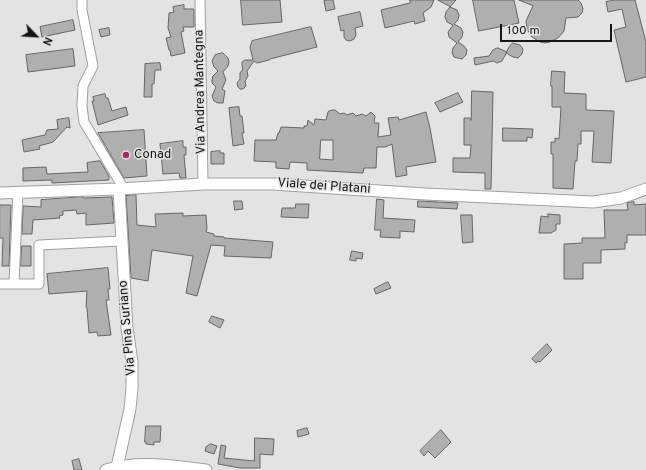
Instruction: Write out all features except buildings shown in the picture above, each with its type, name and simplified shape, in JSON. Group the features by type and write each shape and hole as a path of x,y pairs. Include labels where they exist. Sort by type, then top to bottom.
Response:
{"street":[{"path":"82,0 82,10 93,66 83,86 82,106 84,122 122,189"},
{"name":"Via Andrea Mantegna","path":"200,0 203,184"},
{"name":"Viale dei Platani","path":"0,193 122,189 203,184 272,184 426,194 593,202 621,198 646,189"},
{"name":"Via Pina Suriano","path":"112,468 130,409 132,388 132,362 127,328 122,241 122,189"},
{"path":"14,284 18,192"},
{"path":"0,284 39,284 39,245 122,241"},
{"path":"112,468 142,464 170,465 206,470"}],"place":[{"name":"Conad","path":"126,155"}]}
